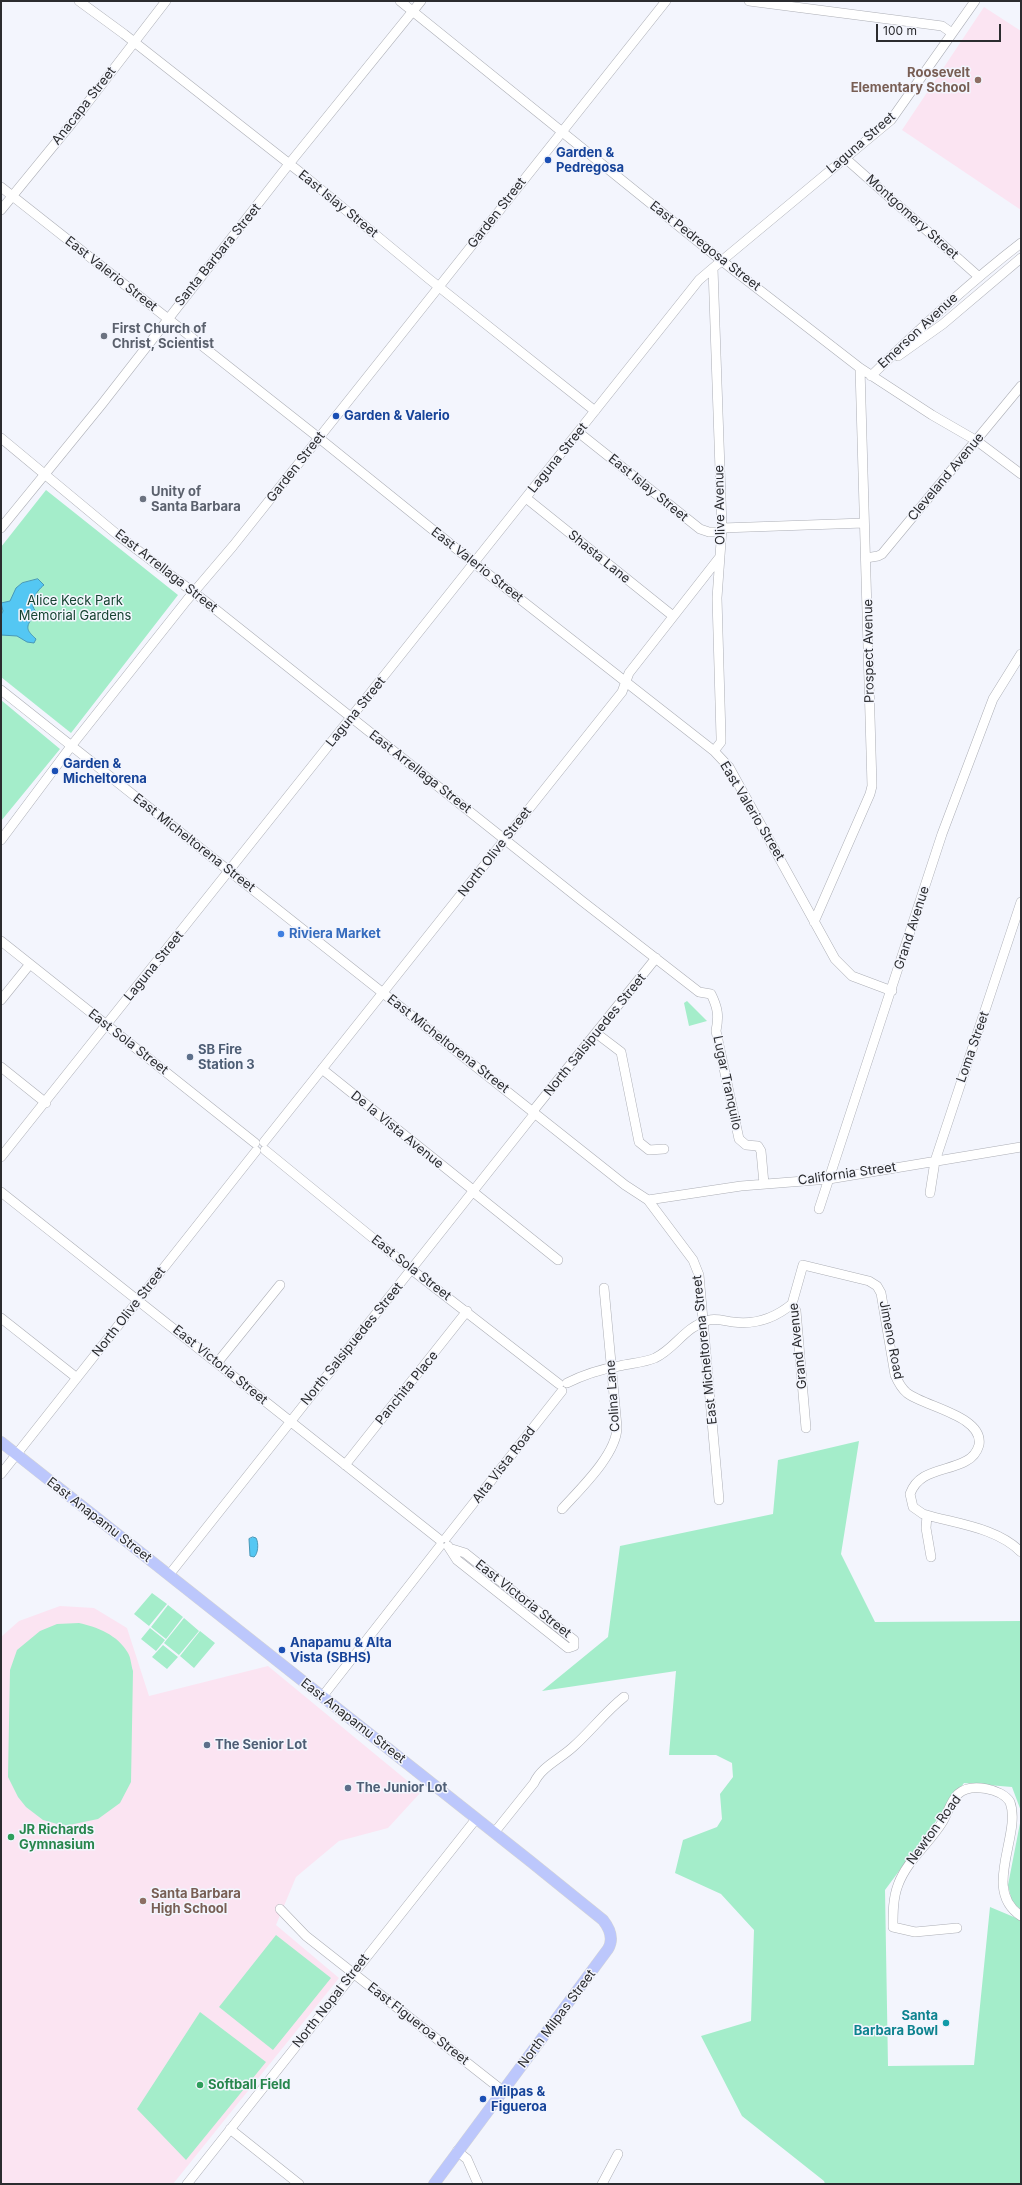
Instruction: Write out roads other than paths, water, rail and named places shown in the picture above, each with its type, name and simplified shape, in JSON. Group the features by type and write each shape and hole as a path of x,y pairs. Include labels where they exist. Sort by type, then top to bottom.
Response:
{"main road":[{"name":"East Anapamu Street","path":"1,1442 603,1920 610,1931 612,1939 608,1949"},
{"name":"North Milpas Street","path":"434,2184 608,1949"}],"street":[{"name":"East Islay Street","path":"79,1 134,42 288,164 595,411"},
{"name":"Anacapa Street","path":"1,210 72,123 166,1"},
{"name":"East Pedregosa Street","path":"400,1 722,261 860,368 977,441 1021,474"},
{"name":"Santa Barbara Street","path":"1,528 102,404 167,319 247,220 288,164 421,1"},
{"name":"Garden Street","path":"1,840 72,745 319,438 666,1"},
{"path":"749,1 942,26 952,33"},
{"name":"Laguna Street","path":"722,261 891,120 975,1"},
{"name":"Montgomery Street","path":"845,158 978,276"},
{"name":"East Valerio Street","path":"1,187 319,438 474,563 714,751 729,767 835,959 852,976 892,991"},
{"name":"Emerson Avenue","path":"871,376 929,320 978,276 1021,243"},
{"name":"Emerson Avenue","path":"871,376 943,324 1021,258"},
{"path":"713,268 722,261"},
{"name":"Laguna Street","path":"1,1158 699,280 713,268"},
{"name":"Olive Avenue","path":"713,268 722,530 722,549 719,558 718,598 721,737 719,746 714,751"},
{"name":"Prospect Avenue","path":"814,922 870,794 872,786 860,368"},
{"name":"Cleveland Avenue","path":"866,558 882,554 1021,386"},
{"name":"East Islay Street","path":"578,432 700,529 709,532 722,530 864,523"},
{"name":"East Arrellaga Street","path":"1,438 119,536 194,592 699,992 711,994"},
{"name":"Shasta Lane","path":"526,498 673,616"},
{"name":"North Olive Street","path":"1,1474 622,692 629,673 719,558"},
{"name":"Grand Avenue","path":"819,1209 892,991 942,834 993,699 1017,670 1021,654"},
{"name":"East Micheltorena Street","path":"1,690 626,1185 648,1200 693,1260 699,1275 719,1500"},
{"name":"Loma Street","path":"930,1193 935,1161 1021,902"},
{"name":"East Sola Street","path":"1,941 412,1270 563,1386"},
{"name":"North Salsipuedes Street","path":"169,1575 412,1270 472,1191 656,958"},
{"path":"1,1000 30,964"},
{"name":"Lugar Tranquilo","path":"711,994 718,1007 719,1015 716,1031 739,1139 746,1145 758,1146 761,1151 764,1184"},
{"path":"596,1033 621,1052 639,1142 649,1150 664,1149"},
{"path":"1,1067 46,1103"},
{"name":"De la Vista Avenue","path":"322,1069 558,1260"},
{"name":"California Street","path":"648,1200 764,1184 829,1179 1021,1147"},
{"name":"East Victoria Street","path":"1,1192 445,1544 465,1554 574,1640 574,1646 568,1648 457,1560 445,1544"},
{"name":"Grand Avenue","path":"803,1265 792,1304 796,1311 806,1428"},
{"name":"Jimeno Road","path":"803,1265 869,1281 877,1286 882,1293 895,1375 900,1384 911,1395 965,1421 976,1430 979,1443 976,1452 971,1458 964,1462 929,1473 918,1482 912,1490 910,1499 916,1511 992,1533 1009,1541 1021,1552"},
{"path":"217,1362 280,1285"},
{"name":"Colina Lane","path":"562,1509 600,1464 615,1443 617,1427 604,1288"},
{"path":"563,1386 612,1367 642,1363 654,1358 663,1353 682,1335 703,1322 714,1320 739,1323 760,1321 780,1313 792,1304"},
{"name":"Panchita Place","path":"345,1465 467,1311"},
{"path":"1,1318 77,1378"},
{"name":"Alta Vista Road","path":"322,1696 445,1544 563,1386"},
{"path":"927,1515 926,1528 931,1557"},
{"path":"494,1833 534,1782 537,1774 572,1748 610,1708 624,1697"},
{"name":"Newton Road","path":"957,1928 915,1932 893,1927 893,1906 897,1886 905,1871 932,1837 958,1794 969,1790 984,1789 998,1792 1004,1795 1012,1804 1015,1824 1005,1893 1011,1908 1021,1916"},
{"name":"North Nopal Street","path":"187,2184 476,1819"},
{"name":"East Figueroa Street","path":"280,1909 306,1936 503,2091"},
{"path":"230,2129 299,2184"},
{"path":"457,2151 467,2159 478,2184"},
{"path":"602,2184 618,2154"}],"water":[{"path":"38,579 44,585 35,595 33,603 33,607 39,613 39,618 31,620 28,626 29,631 36,639 34,643 27,642 17,636 1,635 1,615 3,611 1,603 10,601 16,588 22,583"},
{"path":"253,1537 256,1538 258,1545 254,1557 250,1556 249,1539"}],"place":[{"name":"Roosevelt Elementary School","path":"978,80"},
{"name":"Garden & Pedregosa","path":"548,160"},
{"name":"First Church of Christ, Scientist","path":"104,336"},
{"name":"Garden & Valerio","path":"336,416"},
{"name":"Unity of Santa Barbara","path":"143,499"},
{"name":"Garden & Micheltorena","path":"55,771"},
{"name":"Riviera Market","path":"281,934"},
{"name":"SB Fire Station 3","path":"190,1057"},
{"name":"Anapamu & Alta Vista (SBHS)","path":"282,1650"},
{"name":"The Senior Lot","path":"207,1745"},
{"name":"The Junior Lot","path":"348,1788"},
{"name":"JR Richards Gymnasium","path":"11,1837"},
{"name":"Santa Barbara High School","path":"143,1901"},
{"name":"Santa Barbara Bowl","path":"946,2023"},
{"name":"Softball Field","path":"200,2085"},
{"name":"Milpas & Figueroa","path":"483,2099"}],"park label":[{"name":"Alice Keck Park Memorial Gardens","path":"75,608"}]}
